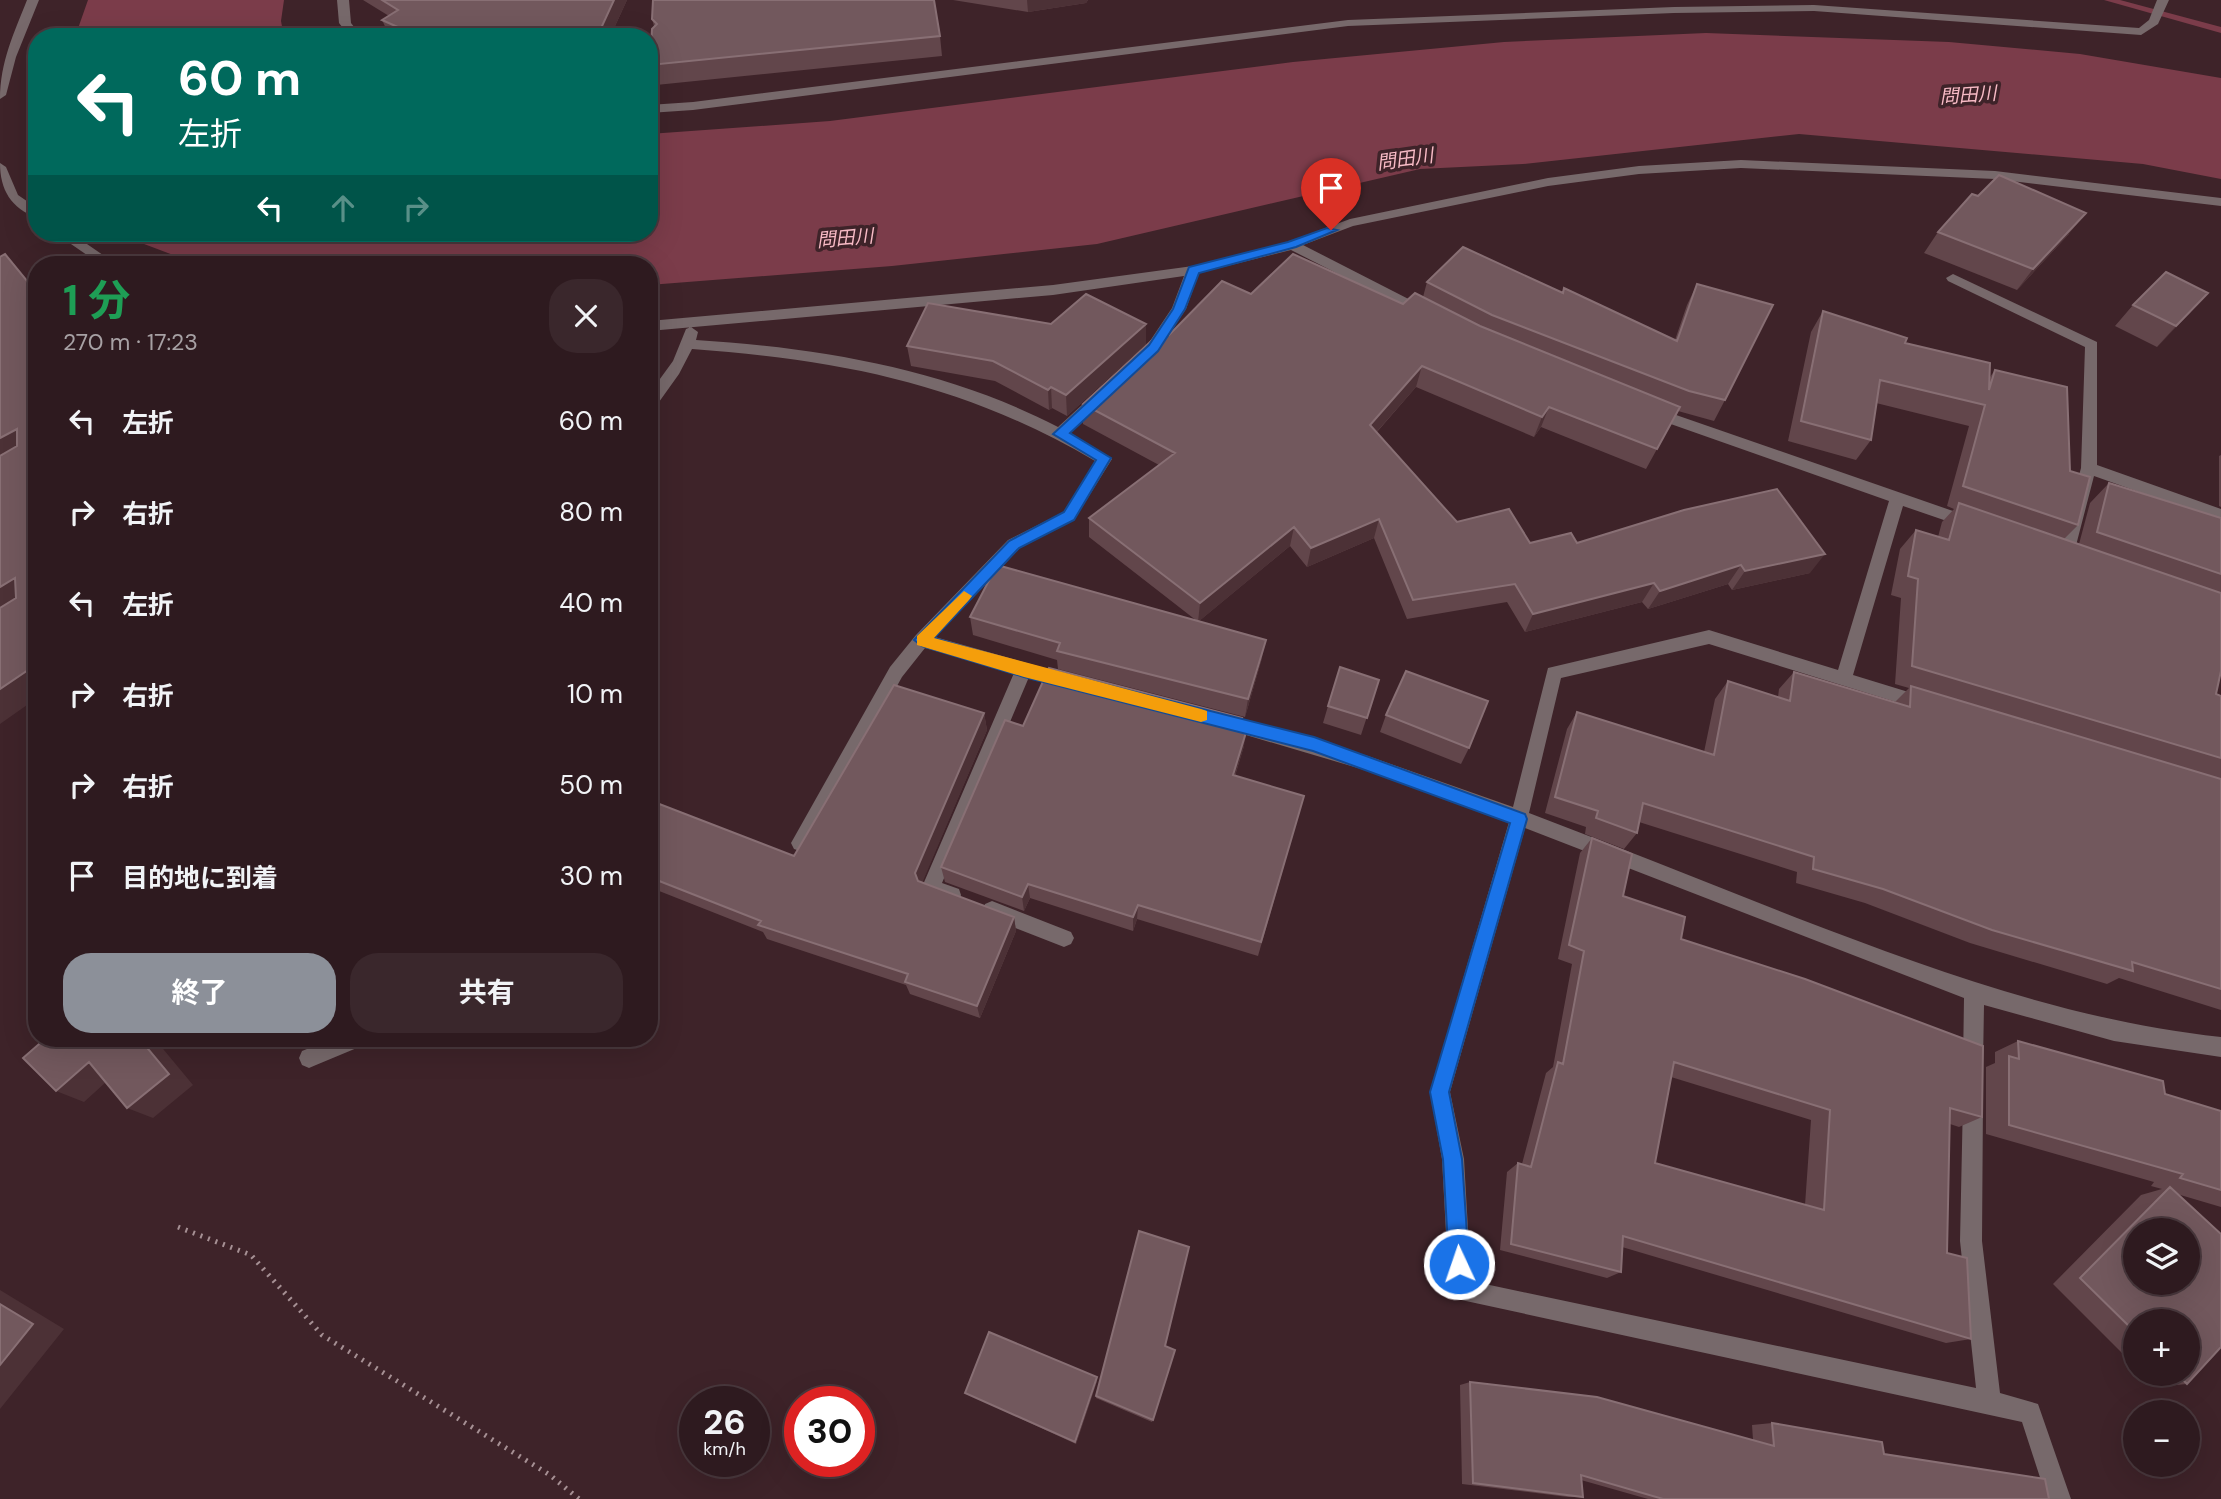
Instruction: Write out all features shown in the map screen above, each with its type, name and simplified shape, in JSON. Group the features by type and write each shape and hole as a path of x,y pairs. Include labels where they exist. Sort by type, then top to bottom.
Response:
{"street":[{"path":"0,95 10,57 33,0"},
{"path":"343,0 345,23 349,28"},
{"path":"658,108 694,106 1348,23 1674,10 1814,8 2141,32 2154,22 2162,3"},
{"path":"658,325 1053,290 1194,270 1292,245 1350,223 1548,182 1639,170 1741,164 1995,175 2221,202"},
{"path":"0,167 13,197 28,208"},
{"path":"0,203 13,197"},
{"path":"76,242 97,256"},
{"path":"1292,245 1441,321"},
{"path":"1144,356 1179,309 1194,270"},
{"path":"1954,278 2092,345 2089,468 2066,556"},
{"path":"658,391 689,344 694,322"},
{"path":"689,344 771,349 894,373 992,402 1104,458 1069,516 1014,544 922,640 896,672 800,843"},
{"path":"1060,434 1107,391"},
{"path":"1634,404 1988,529"},
{"path":"2089,468 2221,515"},
{"path":"1843,680 1898,498"},
{"path":"1934,707 1709,637 1554,673 1519,819 1440,1092 1453,1159 1460,1290 2030,1412 2059,1499"},
{"path":"922,640 1077,684"},
{"path":"1024,670 931,887 1064,938"},
{"path":"1195,714 1314,744 1519,819 1974,994 2166,1043 2221,1047"},
{"path":"1974,994 1971,1241 1989,1402"},
{"path":"309,1058 335,1047"}],"path":[{"path":"178,1227 251,1255 322,1335 550,1475 579,1499"}],"water":[{"path":"88,0 284,0 282,28 78,28"},
{"name":"問田川","path":"1706,33 1949,42 2080,54 2221,78 2221,179 2143,164 1799,134 1523,164 1420,169 1097,244 892,266 658,284 658,256 176,256 139,242 658,242 658,133 830,121 1293,62 1504,42"}],"building":[{"path":"382,0 614,0 601,28 400,28 382,20 398,10"},
{"path":"653,0 934,0 940,36 658,64 658,28 653,28 657,24 652,19"},
{"path":"1999,175 2086,213 2033,269 1938,232 1972,194 1978,196"},
{"path":"1463,247 1563,293 1564,288 1677,341 1697,284 1773,305 1725,400 1689,391 1492,315 1427,282"},
{"path":"5,254 28,282 28,670 0,689 0,608 16,598 15,578 0,587 0,456 17,446 17,429 0,438 0,257"},
{"path":"1293,254 1403,304 1415,293 1480,326 1680,407 1657,449 1549,407 1542,417 1422,366 1370,425 1457,522 1509,509 1530,543 1571,533 1577,543 1684,510 1777,489 1825,554 1745,571 1741,565 1660,591 1654,583 1533,614 1515,584 1413,600 1379,519 1311,548 1294,527 1200,603 1089,518 1175,453 1083,404 1162,331 1169,335 1222,281 1251,294"},
{"path":"2166,272 2208,293 2176,326 2133,305"},
{"path":"1086,294 1146,324 1066,395 1051,387 1048,390 993,361 907,346 928,303 1051,324"},
{"path":"1823,311 1907,338 1905,343 1990,363 1989,390 1995,370 2067,387 2070,471 2090,477 2078,525 1963,486 1985,405 1880,380 1871,440 1801,421"},
{"path":"2109,483 2221,518 2221,574 2097,532"},
{"path":"1959,503 2221,593 2221,671 2216,694 2221,696 2221,758 1912,666 1918,579 1908,576 1916,530 1949,540"},
{"path":"997,565 1266,640 1248,699 1057,651 1060,643 970,617"},
{"path":"1340,667 1379,680 1367,718 1328,706"},
{"path":"1049,668 1242,718 1239,726 1247,729 1233,775 1304,796 1261,942 1138,905 1133,917 1028,884 1022,897 941,867 1005,720 1023,726"},
{"path":"1406,671 1488,701 1469,748 1386,715"},
{"path":"1794,672 1910,707 1911,686 2221,779 2221,989 2132,962 2133,971 1992,930 1883,889 1813,869 1814,857 1643,803 1637,833 1596,818 1598,811 1555,797 1577,712 1714,755 1728,681 1790,701"},
{"path":"894,685 984,713 915,873 918,881 1014,917 977,1006 905,982 908,974 758,925 761,921 658,881 658,803 794,856"},
{"path":"1592,838 1632,854 1623,896 1685,917 1681,939 1805,979 1983,1046 1982,1117 1950,1108 1947,1253 1967,1258 1971,1339 1623,1236 1621,1272 1511,1244 1518,1163 1531,1167 1558,1062 1563,1064 1584,951 1569,945","holes":["1674,1062 1830,1110 1824,1210 1655,1163"]},
{"path":"2018,1041 2163,1081 2165,1094 2221,1111 2221,1190 2180,1178 2183,1174 2009,1125 2009,1056 2019,1059"},
{"path":"36,1047 146,1047 169,1074 127,1108 89,1062 56,1091 23,1058"},
{"path":"2170,1187 2221,1234 2221,1347 2200,1370 2200,1309 2123,1309 2123,1320 2080,1278 2123,1235 2123,1295 2200,1295 2200,1218 2139,1218"},
{"path":"1139,1231 1189,1247 1165,1346 1175,1350 1153,1420 1096,1396"},
{"path":"0,1304 33,1324 0,1365"},
{"path":"989,1332 1097,1377 1075,1442 965,1393"},
{"path":"1470,1382 1597,1397 1774,1446 1772,1423 1882,1442 1884,1454 2045,1479 2049,1499 1663,1499 1581,1475 1583,1497 1473,1483"}],"waterway":[{"path":"2109,0 2221,30"}],"slow traffic":[{"path":"964,596 922,640 1024,670 1201,715"}],"route":[{"path":"1331,230 1292,245 1194,270 1179,309 1154,348 1060,434 1104,458 1069,516 1014,544 922,640 1024,670 1314,744 1519,819 1440,1092 1453,1159 1459,1264"}]}
